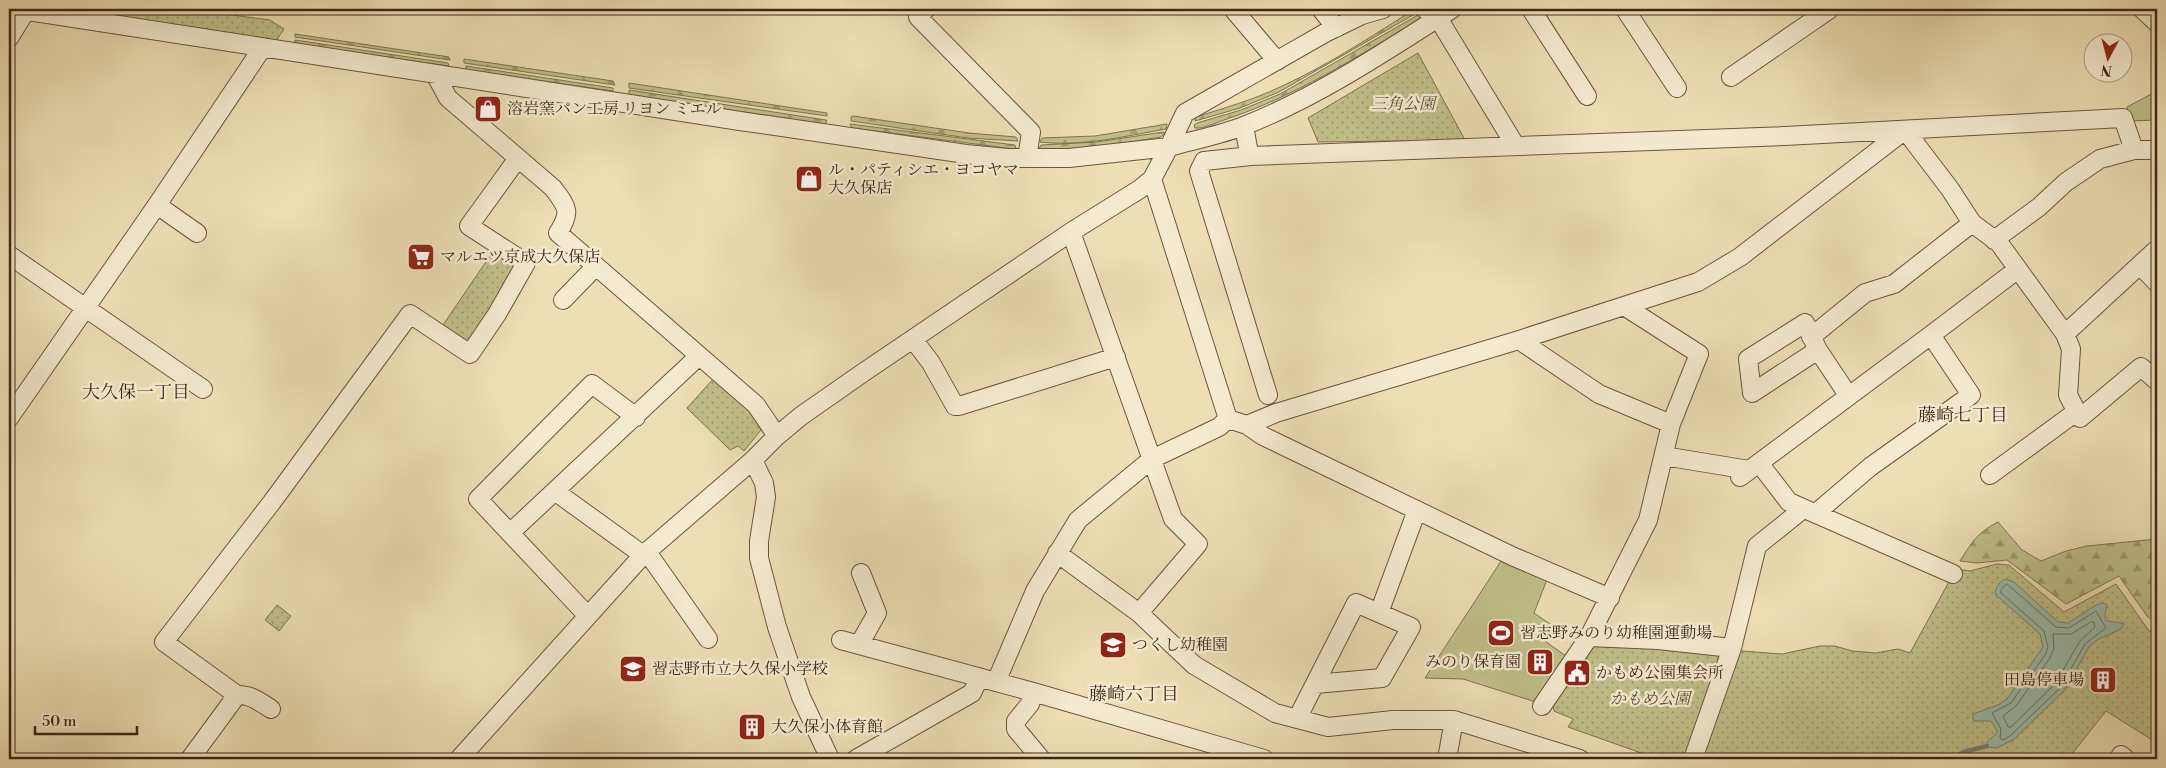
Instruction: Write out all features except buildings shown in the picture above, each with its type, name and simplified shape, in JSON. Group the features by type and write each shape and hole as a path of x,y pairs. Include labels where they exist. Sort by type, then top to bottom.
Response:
{"street":[{"path":"9,38 23,9 263,48 966,154 1027,158 1096,156 1169,148 1244,126 1319,90 1438,12 1514,145"},
{"path":"926,9 918,17 1031,132 1027,158"},
{"path":"1233,9 1278,62"},
{"path":"1320,9 1336,28"},
{"path":"459,759 645,553 801,416 1152,179 1186,113 1336,28 1362,15 1383,9"},
{"path":"1531,9 1587,96"},
{"path":"1626,9 1676,88"},
{"path":"1731,77 1830,9"},
{"path":"2142,9 2157,23"},
{"path":"9,418 263,48"},
{"path":"435,74 448,98 553,188 566,206 565,221 558,233 756,405 777,436"},
{"path":"1268,395 1199,171 1204,161 1251,156 1905,130 2123,118 2134,150"},
{"path":"1244,126 1251,156"},
{"path":"1905,130 1950,189 1972,223 1994,240 2018,269 2065,334 2071,349 2068,394 2080,418 2141,368 2157,381"},
{"path":"1247,425 1285,410 1519,340 1698,282 1740,258 1905,130"},
{"path":"1994,240 2038,208 2066,182 2100,159 2134,150 2157,150"},
{"path":"271,709 254,698 237,695 164,642 272,502 410,314 470,354 497,314 526,263 469,226 518,158"},
{"path":"1152,179 1228,420"},
{"path":"157,205 197,233"},
{"path":"1848,395 1815,344 1864,292 1894,284 1972,223"},
{"path":"1071,232 1173,519 1198,544 1139,613"},
{"path":"2065,334 2157,249"},
{"path":"9,255 203,389"},
{"path":"2140,265 2157,283"},
{"path":"563,300 596,266"},
{"path":"1749,470 2018,269"},
{"path":"1542,706 1589,637 1648,520 1671,424 1699,354 1624,306"},
{"path":"1693,759 1732,648 1758,546 1810,511 1971,394 1931,335"},
{"path":"913,339 931,363 956,406 1116,357"},
{"path":"1519,340 1600,394 1671,424"},
{"path":"510,533 556,492 699,356"},
{"path":"588,616 478,499 592,384 636,417"},
{"path":"1990,475 2076,412"},
{"path":"1228,420 1247,425 1263,436 1512,556 1610,598"},
{"path":"996,682 1035,590 1078,520 1152,459 1219,427 1228,420"},
{"path":"1664,456 1749,470 1789,502 1953,574"},
{"path":"753,460 764,483 766,497 759,541 761,566 777,627 801,697 830,759"},
{"path":"556,492 645,553 708,638"},
{"path":"1379,613 1417,510"},
{"path":"1057,553 1139,613 1194,665 1275,712 1328,727 1393,720 1454,720 1580,759"},
{"path":"859,645 877,613 861,573"},
{"path":"1297,719 1356,603 1411,627 1382,678 1315,684"},
{"path":"1589,637 1658,640 1732,648"},
{"path":"841,640 1032,692 1264,759"},
{"path":"856,759 972,693 979,678"},
{"path":"1032,692 1030,704 1016,721 1016,730 1041,759"},
{"path":"190,759 237,695"},
{"path":"1447,759 1454,720"},
{"path":"2119,759 2121,755 2126,759"}],"green space":[{"path":"68,9 186,9 270,20 284,29 276,41"},
{"path":"1407,14 1413,15 1279,92 1240,108 1195,121 1196,117 1270,92 1313,71"},
{"path":"1418,15 1420,19 1349,62 1300,88 1250,111 1209,126 1195,128 1194,125 1197,123 1241,110 1280,94"},
{"path":"295,34 449,57 450,60 295,37"},
{"path":"295,40 448,63 449,66 295,44"},
{"name":"三角公園","path":"1418,53 1465,140 1318,142 1308,118"},
{"path":"464,59 613,81 615,85 464,63"},
{"path":"466,66 613,88 613,91 466,70"},
{"path":"629,83 827,113 827,116 629,88"},
{"path":"629,90 827,121 825,124 629,95"},
{"path":"2157,91 2157,120 2130,121 2127,107"},
{"path":"853,116 969,133 1016,137 1018,141 968,138 851,121"},
{"path":"850,124 1015,145 1016,148 852,128"},
{"path":"1167,124 1166,129 1103,140 1071,143 1040,142 1042,138 1095,136"},
{"path":"1165,133 1161,137 1098,147 1063,150 1039,148 1041,145 1097,142"},
{"path":"494,250 518,266 467,345 441,328"},
{"path":"714,378 765,425 744,451 738,446 730,450 687,408"},
{"path":"1998,522 2022,550 2041,561 2066,551 2087,546 2157,539 2157,624 2147,616 2119,576 2066,604 2007,560 1977,563 1960,561 1976,538"},
{"name":"習志野みのり幼稚園運動場","path":"1503,558 1548,577 1534,613 1553,626 1545,641 1570,659 1539,703 1463,679 1425,678"},
{"path":"1997,564 2009,565 2064,612 2116,584 2149,631 2157,631 2157,743 2106,711 2068,759 1698,759 1735,655 1741,651 1782,654 1820,646 1835,646 1852,651 1876,653 1898,649 1910,653 1956,569 1970,571"},
{"path":"277,605 291,616 279,631 265,620"},
{"name":"かもめ公園","path":"1590,643 1721,653 1688,759 1658,759 1568,727 1573,719 1554,711 1552,698"}],"water":[{"path":"2006,579 2014,582 2058,622 2068,623 2096,605 2103,603 2107,605 2105,617 2107,621 2124,624 2121,629 2097,640 2089,647 2064,691 2013,740 1996,748 1987,747 1987,742 1997,731 1991,721 1975,721 1973,720 1973,714 1998,705 2007,699 2043,647 2040,634 1996,595 1998,585"}],"waterway":[{"path":"1950,759 1964,752 1987,746"}],"place":[{"name":"溶岩窯パン工房 リヨン ミエル","path":"488,109"},
{"name":"ル・パティシエ・ヨコヤマ 大久保店","path":"809,179"},
{"name":"マルエツ京成大久保店","path":"421,257"},
{"name":"習志野みのり幼稚園運動場","path":"1501,633"},
{"name":"つくし幼稚園","path":"1113,645"},
{"name":"みのり保育園","path":"1540,662"},
{"name":"習志野市立大久保小学校","path":"633,669"},
{"name":"かもめ公園集会所","path":"1577,673"},
{"name":"田島停車場","path":"2103,680"},
{"name":"大久保小体育館","path":"752,727"}],"district":[{"name":"大久保一丁目","path":"136,392"},
{"name":"藤崎七丁目","path":"1963,415"},
{"name":"藤崎六丁目","path":"1134,694"}]}
